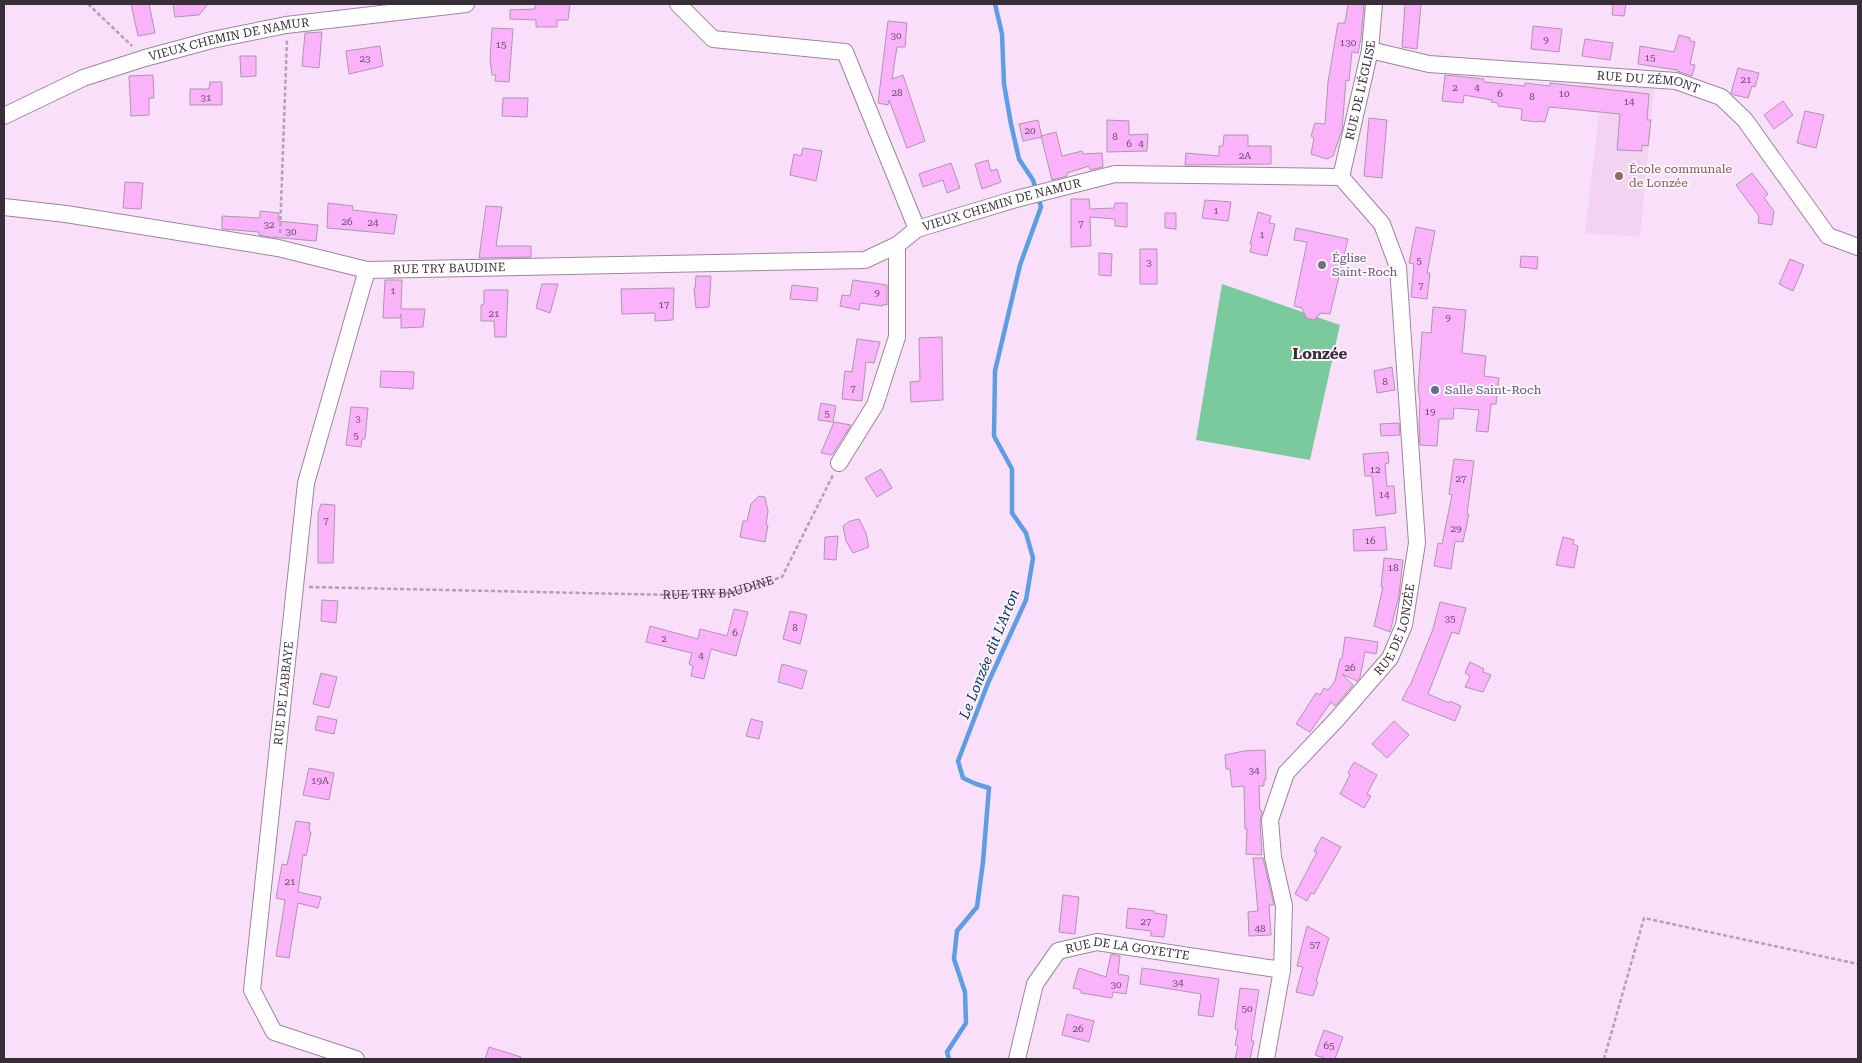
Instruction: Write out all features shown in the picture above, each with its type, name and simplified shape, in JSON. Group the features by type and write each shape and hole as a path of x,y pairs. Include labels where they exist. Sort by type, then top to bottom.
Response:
{"street":[{"name":"VIEUX CHEMIN DE NAMUR","path":"4,116 83,78 145,58 212,40 286,25 466,4"},
{"name":"VIEUX CHEMIN DE NAMUR","path":"678,4 713,40 845,52 917,229 1027,196 1115,174 1341,177"},
{"name":"RUE DE L'ÉGLISE","path":"1341,177 1370,50 1374,4"},
{"name":"RUE DU ZÉMONT","path":"1370,50 1429,64 1676,81 1721,97 1745,120 1828,236 1858,247"},
{"name":"RUE DE LONZÉE","path":"1266,1059 1282,970 1284,906 1273,857 1270,820 1286,773 1337,719 1390,658 1404,625 1417,543 1398,267 1382,224 1341,177"},
{"name":"RUE TRY BAUDINE","path":"4,207 66,214 278,248 367,270 865,260 897,245 917,229"},
{"path":"839,462 875,406 897,337 897,245"},
{"name":"RUE DE L'ABBAYE","path":"356,1059 274,1032 252,990 306,483 367,270"},
{"name":"RUE DE LA GOYETTE","path":"1017,1059 1036,984 1058,951 1097,942 1282,970"}],"path":[{"path":"88,4 145,58"},
{"path":"278,248 286,25"},
{"name":"RUE TRY BAUDINE","path":"295,586 673,595 730,593 782,577 839,462"},
{"path":"1604,1059 1644,918 1858,964"}],"shaded area":[{"name":"École communale de Lonzée","path":"1580,80 1654,89 1640,237 1585,233 1599,113 1578,110"}],"green space":[{"path":"1222,284 1340,325 1310,460 1196,440"}],"building":[{"path":"131,4 149,4 155,33 138,36"},
{"path":"173,4 208,4 199,15 175,17"},
{"path":"535,4 570,4 568,20 557,20 557,27 536,27 536,20 510,19 510,10 535,9"},
{"path":"1348,4 1364,4 1361,38 1358,53 1352,52 1349,81 1346,80 1342,130 1333,156 1327,159 1311,154 1314,138 1311,136 1315,123 1325,124 1328,82 1338,23 1345,23"},
{"path":"1405,4 1421,4 1417,49 1402,47"},
{"path":"1613,4 1626,4 1624,16 1612,15"},
{"path":"888,21 907,23 905,47 897,47 892,79 903,75 925,141 907,148 889,100 888,105 878,103"},
{"path":"1533,26 1562,29 1559,52 1531,49"},
{"path":"492,28 513,29 509,82 495,81 496,75 492,75 490,59"},
{"path":"322,32 319,68 302,66 305,33"},
{"path":"1679,35 1690,38 1690,41 1695,42 1690,64 1695,65 1692,76 1677,70 1638,64 1640,46 1674,52"},
{"path":"1585,39 1613,43 1610,60 1582,56"},
{"path":"380,46 383,66 349,74 346,51"},
{"path":"240,56 256,56 256,76 241,77"},
{"path":"1738,68 1759,73 1755,87 1752,86 1748,98 1731,93"},
{"path":"153,75 154,98 149,98 149,115 131,116 129,76"},
{"path":"1445,75 1484,79 1484,82 1525,86 1525,83 1550,86 1550,83 1649,94 1647,120 1651,120 1648,146 1642,145 1642,151 1617,150 1620,114 1549,107 1545,122 1537,122 1521,120 1522,109 1498,106 1498,103 1491,102 1492,100 1464,95 1463,103 1442,101"},
{"path":"210,82 222,82 222,105 190,105 190,89 209,89"},
{"path":"503,98 528,98 527,117 502,116"},
{"path":"1783,101 1793,115 1774,129 1764,115"},
{"path":"1805,111 1824,115 1816,148 1797,143"},
{"path":"1369,118 1387,120 1382,178 1364,176"},
{"path":"1038,120 1042,137 1023,141 1019,124"},
{"path":"1107,120 1129,121 1129,135 1148,134 1147,151 1107,152"},
{"path":"1056,132 1062,156 1082,151 1083,154 1102,153 1103,167 1090,170 1089,166 1067,173 1067,176 1052,180 1041,136"},
{"path":"1224,135 1248,135 1248,146 1271,146 1271,164 1185,165 1186,153 1219,156 1219,146 1223,146"},
{"path":"803,148 822,151 816,181 790,175 794,154 801,156"},
{"path":"988,160 991,171 997,169 1001,182 982,189 975,164"},
{"path":"951,163 960,188 947,193 943,180 923,187 919,174"},
{"path":"1752,173 1768,194 1764,198 1774,211 1772,225 1758,223 1759,216 1736,185"},
{"path":"125,182 143,183 141,209 123,208"},
{"path":"1071,199 1089,199 1090,209 1114,208 1115,203 1127,203 1127,227 1115,226 1115,219 1090,217 1091,246 1071,247"},
{"path":"1205,200 1231,202 1228,221 1202,218"},
{"path":"328,203 353,206 352,210 397,215 394,234 327,228"},
{"path":"486,206 502,207 496,246 531,246 531,257 479,258"},
{"path":"260,211 279,213 278,221 318,225 316,241 270,237 259,235 259,232 222,229 222,216 260,218"},
{"path":"1258,212 1271,216 1269,223 1275,224 1267,256 1250,252 1252,244 1250,244"},
{"path":"1165,213 1176,213 1176,229 1165,228"},
{"path":"1416,227 1435,231 1427,273 1430,273 1427,299 1411,297 1414,264 1409,263"},
{"name":"Église Saint-Roch","path":"1296,228 1348,239 1330,314 1321,313 1314,320 1306,318 1302,308 1294,306 1307,242 1294,240"},
{"path":"1140,249 1157,249 1157,284 1140,284"},
{"path":"1099,253 1112,254 1111,276 1099,275"},
{"path":"1521,256 1538,257 1537,269 1520,267"},
{"path":"1790,259 1804,265 1793,291 1779,284"},
{"path":"696,276 711,276 709,307 696,308 694,288"},
{"path":"385,280 402,280 401,309 425,309 423,327 401,328 401,314 400,318 383,318"},
{"path":"853,280 887,285 887,305 860,303 859,310 840,306 842,295 850,296"},
{"path":"542,284 558,284 550,313 536,308"},
{"path":"792,285 818,288 817,301 790,299"},
{"path":"674,288 673,320 655,321 655,313 622,314 621,289"},
{"path":"484,290 508,290 506,337 495,337 494,321 481,321 481,305 484,304"},
{"path":"1433,307 1466,310 1462,353 1486,356 1484,376 1499,378 1496,404 1491,404 1488,432 1476,431 1479,410 1454,408 1453,419 1439,419 1437,446 1420,445 1420,401 1418,389 1422,332 1431,333"},
{"path":"942,337 943,400 911,402 910,382 920,381 919,338"},
{"path":"857,339 880,342 874,363 866,362 862,401 842,399 845,371 852,372"},
{"path":"1392,367 1395,390 1377,393 1374,371"},
{"path":"381,371 414,372 413,389 380,387"},
{"path":"821,403 836,406 833,422 818,420"},
{"path":"351,407 368,408 365,439 362,439 361,447 346,445"},
{"path":"834,422 851,425 832,455 821,453"},
{"path":"1399,423 1400,435 1381,436 1380,424"},
{"path":"1388,452 1389,463 1385,464 1387,486 1394,486 1396,513 1376,516 1372,476 1365,476 1363,454"},
{"path":"1454,459 1474,461 1467,514 1469,514 1463,542 1455,541 1451,569 1434,566 1438,543 1442,544 1452,495 1449,494"},
{"path":"881,469 892,488 877,497 865,478"},
{"path":"759,496 765,497 768,511 765,542 740,537 743,521 747,521 751,504"},
{"path":"321,504 335,505 333,563 318,563 318,514"},
{"path":"859,519 866,533 869,547 853,553 846,541 843,526 850,521"},
{"path":"1385,527 1387,550 1354,551 1353,530"},
{"path":"838,536 836,560 824,559 825,537"},
{"path":"1563,537 1574,540 1573,544 1578,546 1574,568 1556,565"},
{"path":"1384,558 1403,560 1399,595 1390,632 1374,626 1383,587 1381,587"},
{"path":"322,600 338,601 336,623 321,621"},
{"path":"1440,602 1466,608 1459,634 1452,632 1428,694 1461,706 1455,721 1402,700 1410,686 1433,629"},
{"path":"734,609 748,612 736,656 711,649 704,679 691,676 693,666 689,664 692,653 646,642 650,626 698,639 700,629 727,636"},
{"path":"790,611 807,615 800,644 783,639"},
{"path":"1345,637 1378,642 1376,654 1365,652 1360,677 1357,681 1342,674 1353,685 1335,706 1331,702 1310,732 1296,724 1316,693 1320,695 1324,688 1328,690 1335,681 1340,659 1342,659"},
{"path":"1470,662 1484,669 1483,672 1491,675 1483,692 1465,687 1470,676 1465,673"},
{"path":"782,664 807,671 802,689 778,682"},
{"path":"321,673 337,677 329,708 313,704"},
{"path":"318,716 337,720 334,734 315,730"},
{"path":"751,719 763,722 759,739 746,736"},
{"path":"1394,721 1409,735 1387,758 1372,744"},
{"path":"1265,750 1266,780 1264,780 1264,786 1259,786 1260,810 1262,811 1260,821 1262,855 1246,854 1247,829 1245,829 1244,786 1232,787 1230,769 1226,769 1225,755 1244,751"},
{"path":"1354,762 1377,775 1367,794 1371,796 1364,808 1340,794 1350,775 1348,773"},
{"path":"309,768 334,773 329,800 303,795"},
{"path":"296,821 310,823 309,831 311,832 306,856 303,855 298,892 321,897 318,908 298,903 289,958 276,956 285,900 276,898 282,864 287,865"},
{"path":"1322,837 1341,847 1314,894 1311,893 1307,901 1295,894 1317,852 1314,851"},
{"path":"1253,858 1263,858 1274,905 1269,905 1271,935 1249,936 1248,912 1258,911"},
{"path":"1063,895 1079,897 1075,934 1059,932"},
{"path":"1128,908 1154,911 1154,913 1167,915 1164,937 1151,936 1151,931 1126,928"},
{"path":"1307,926 1329,938 1313,996 1296,992 1303,967 1297,966"},
{"path":"1111,954 1120,956 1118,974 1129,976 1126,994 1113,992 1112,998 1081,993 1081,990 1073,988 1079,968 1106,977"},
{"path":"1142,968 1219,979 1213,1017 1198,1015 1201,994 1140,984"},
{"path":"1240,988 1259,990 1251,1041 1254,1041 1250,1059 1235,1059 1238,1046 1235,1045 1238,1030 1235,1029"},
{"path":"1067,1014 1094,1021 1089,1042 1062,1035"},
{"path":"1324,1030 1343,1037 1335,1059 1327,1059 1315,1055"},
{"path":"489,1047 521,1057 521,1059 485,1059"}],"waterway":[{"name":"Le Lonzée dit L'Arton","path":"949,1059 947,1052 966,1023 965,992 954,959 957,931 977,907 989,788 963,778 958,761 988,683 1026,600 1033,558 1026,533 1012,513 1012,469 994,436 995,371 1020,265 1041,207 1033,180 1019,159 1011,124 1004,84 1002,34 995,4"}],"place":[{"name":"École communale de Lonzée","path":"1619,176"},
{"name":"Église Saint-Roch","path":"1322,265"},
{"name":"Salle Saint-Roch","path":"1435,390"}],"district":[{"name":"Lonzée","path":"1320,354"}]}
